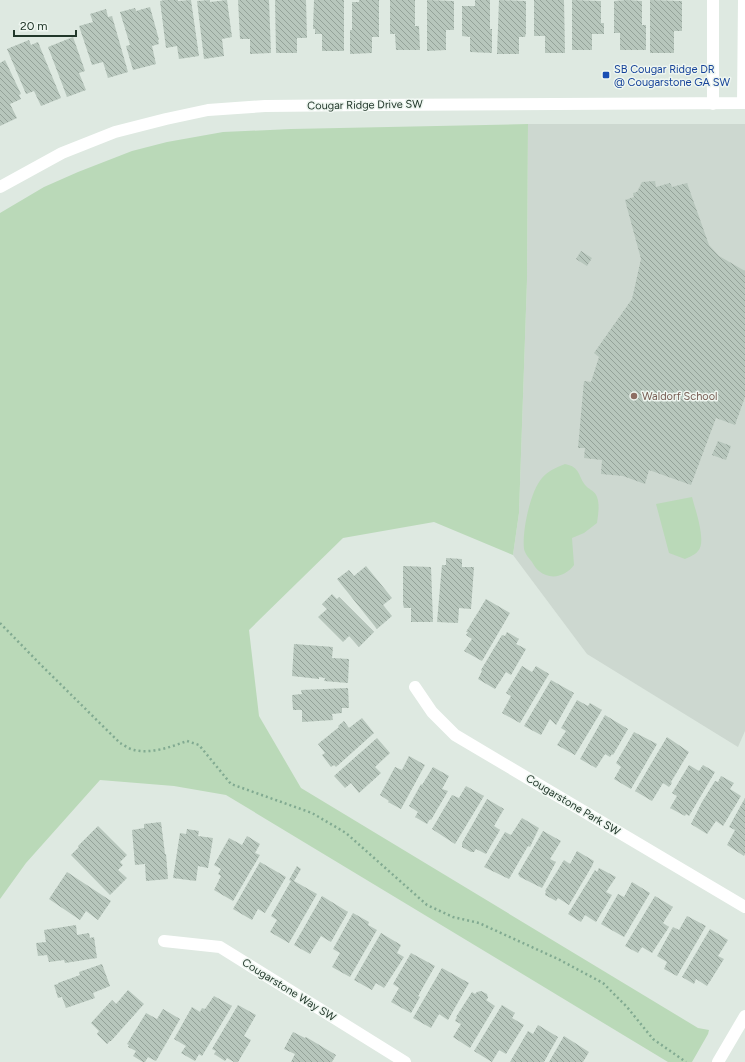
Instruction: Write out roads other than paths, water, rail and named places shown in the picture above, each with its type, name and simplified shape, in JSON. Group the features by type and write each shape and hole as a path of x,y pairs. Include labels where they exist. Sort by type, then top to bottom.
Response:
{"street":[{"path":"712,0 712,104"},
{"path":"744,0 744,103"},
{"name":"Cougar Ridge Drive SW","path":"0,187 62,153 115,132 208,110 264,106 744,103"},
{"name":"Cougarstone Park SW","path":"415,687 432,712 455,735 745,907"},
{"name":"Cougarstone Way SW","path":"164,941 220,947 402,1061"},
{"path":"718,1062 745,1016"}],"place":[{"name":"SB Cougar Ridge DR @ Cougarstone GA SW","path":"606,75"},
{"name":"Waldorf School","path":"634,396"}]}
